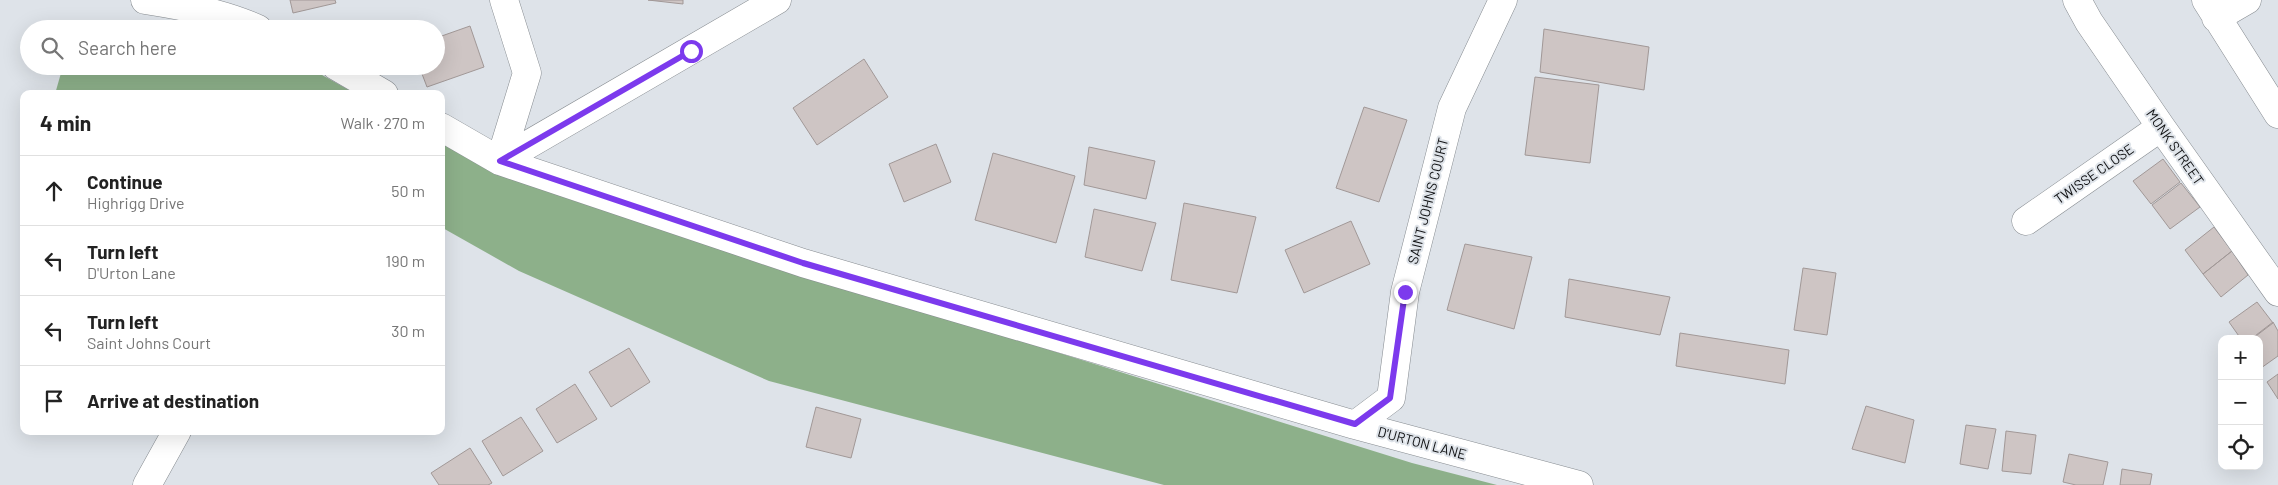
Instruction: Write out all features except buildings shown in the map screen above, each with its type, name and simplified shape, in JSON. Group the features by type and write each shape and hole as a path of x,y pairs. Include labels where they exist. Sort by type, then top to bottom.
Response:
{"street":[{"path":"145,0 178,5 234,20"},
{"path":"500,161 527,73 504,0"},
{"path":"500,161 778,0"},
{"name":"SAINT JOHNS COURT","path":"1355,424 1390,398 1405,292 1452,108 1503,0"},
{"name":"MONK STREET","path":"2077,0 2089,22 2161,127 2278,292"},
{"path":"2247,0 2211,9 2278,114"},
{"path":"351,75 377,90"},
{"name":"TWISSE CLOSE","path":"2026,221 2161,127"},
{"name":"D'URTON LANE","path":"445,129 500,161 803,263 1355,424 1579,485"},
{"path":"147,485 175,435"}],"green space":[{"path":"60,75 322,75 349,90 56,90"},
{"path":"445,142 796,271 1412,463 1497,485 1164,485 769,381 519,271 445,229"}],"route":[{"path":"691,51 500,161 803,263 1355,424 1390,398 1405,292"}]}
